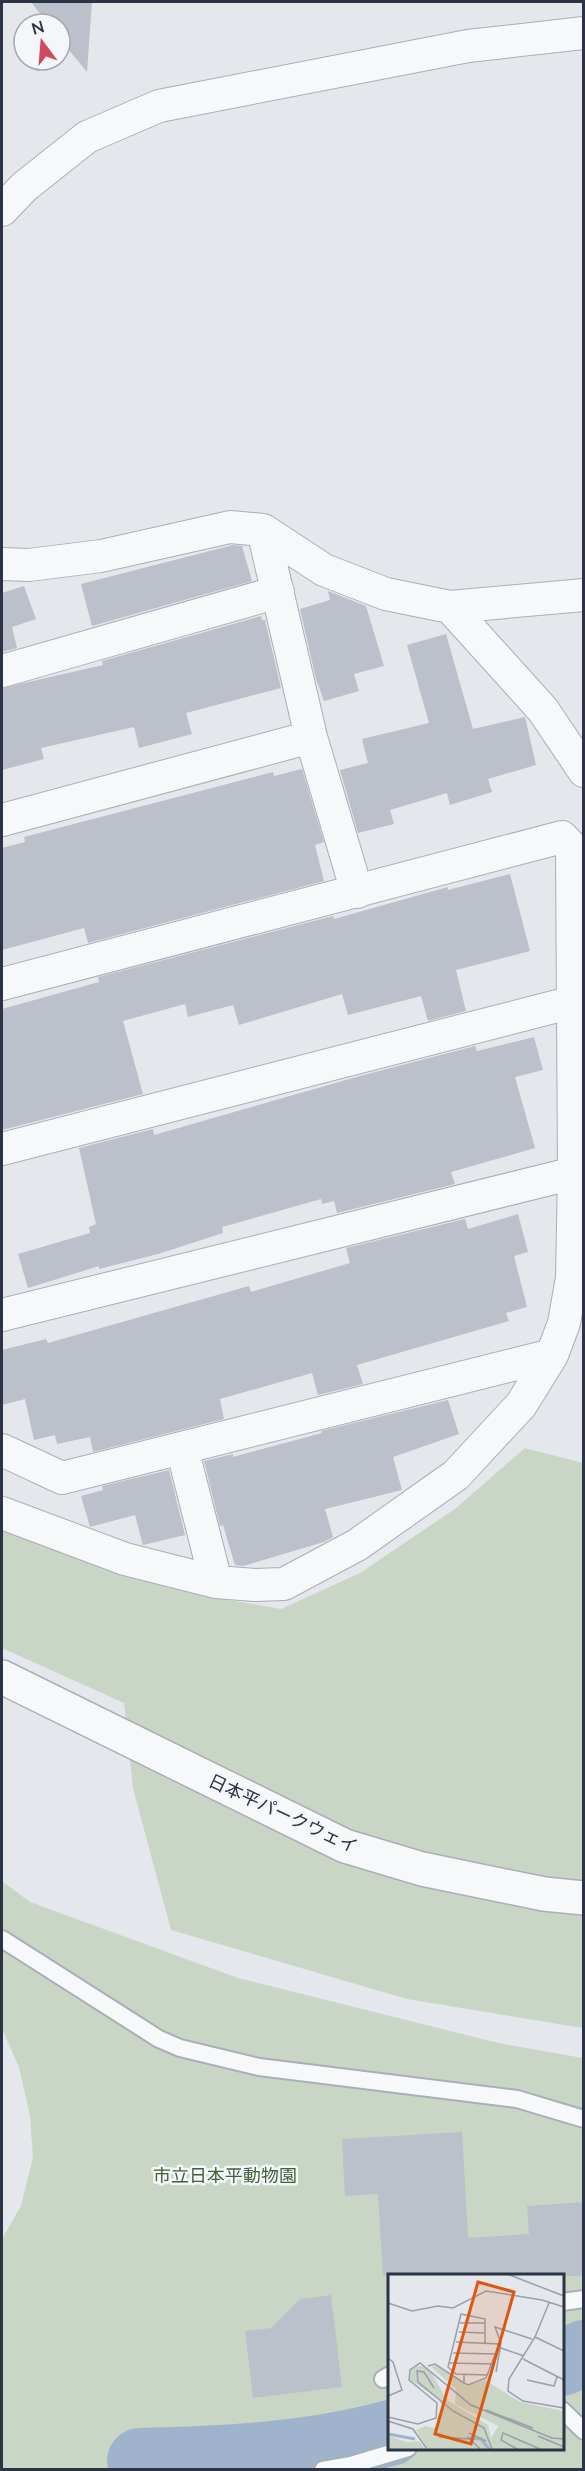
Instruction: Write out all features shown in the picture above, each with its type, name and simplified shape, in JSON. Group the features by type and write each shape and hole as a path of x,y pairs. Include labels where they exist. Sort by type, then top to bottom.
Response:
{"street":[{"path":"2,210 24,187 87,137 159,106 468,46 584,33"},
{"path":"2,564 29,565 101,556 230,527 263,530 324,570 387,594 450,607 584,596"},
{"path":"263,530 311,737 357,892"},
{"path":"2,671 278,592"},
{"path":"450,607 543,710 584,771"},
{"path":"2,820 311,737"},
{"path":"2,984 561,837 572,848 574,1173 572,1278 564,1323 552,1355 521,1405 456,1475 357,1545 284,1584 255,1586 216,1582 125,1559 2,1513"},
{"path":"2,1149 573,1002"},
{"path":"2,1315 574,1173"},
{"path":"2,1450 62,1478 552,1355"},
{"path":"182,1448 216,1582"},
{"name":"日本平パークウェイ","path":"2,1677 345,1846 422,1869 544,1894 584,1898"},
{"path":"544,1894 584,1890"}],"lane":[{"path":"2,1939 159,2039 180,2048 259,2067 517,2099 584,2119"},
{"path":"564,2302 584,2299"},
{"path":"564,2412 584,2431"},
{"path":"323,2469 351,2465 401,2450"}],"green space":[{"path":"525,1448 583,1463 583,2028 407,1999 171,1930 133,1788 124,1703 2,1648 2,1527 106,1570 206,1596 281,1609 360,1573 455,1509"},
{"name":"市立日本平動物園","path":"2,1881 30,1902 238,1978 498,2043 583,2058 583,2469 2,2469 2,2239 21,2206 33,2157 30,2116 19,2067 2,2029"}],"building":[{"path":"31,2 92,2 87,72 72,54 72,12 39,12"},
{"path":"233,545 242,546 252,581 92,626 81,584"},
{"path":"24,586 36,619 12,627 17,648 2,652 2,593"},
{"path":"328,591 366,606 384,666 354,674 359,691 324,701 316,679 300,609 330,600"},
{"path":"261,616 262,620 265,620 281,688 186,713 192,734 139,748 134,727 41,748 44,759 2,770 2,688 103,665 102,661"},
{"path":"446,634 473,729 525,717 536,765 488,779 492,792 450,805 447,793 390,810 394,824 358,833 340,770 368,763 362,739 429,723 407,645"},
{"path":"302,769 324,842 315,845 324,881 88,943 84,928 2,950 2,848 25,842 24,837 273,772 274,776"},
{"path":"510,874 530,951 456,970 466,1011 428,1021 421,996 348,1015 342,994 239,1025 233,1005 188,1017 185,1004 123,1021 143,1094 2,1130 2,1009 99,982 98,977 333,916 334,919 448,887 448,890"},
{"path":"534,1037 543,1070 515,1077 535,1148 451,1172 455,1184 337,1213 334,1201 322,1204 321,1199 222,1227 223,1233 158,1254 99,1269 99,1266 28,1288 18,1254 90,1233 89,1227 96,1224 79,1148 153,1129 154,1135 360,1076 475,1046 477,1051"},
{"path":"518,1214 528,1252 514,1256 527,1307 506,1313 509,1321 357,1365 363,1384 318,1395 312,1373 220,1399 224,1419 93,1452 90,1437 57,1444 55,1435 34,1440 25,1399 2,1405 2,1350 46,1339 48,1343 249,1286 251,1292 350,1263 346,1248 465,1219 468,1229"},
{"path":"448,1400 459,1434 393,1457 402,1490 325,1509 333,1537 324,1542 243,1566 235,1565 223,1525 220,1526 204,1461 233,1454 233,1457 322,1433 321,1431"},
{"path":"169,1470 185,1535 143,1545 135,1515 90,1527 81,1496 103,1490 102,1486"},
{"path":"462,2132 468,2238 529,2234 527,2206 584,2202 584,2276 388,2274 388,2276 383,2276 378,2194 345,2196 342,2139"},
{"path":"331,2295 342,2387 253,2398 245,2331 271,2328 300,2299"}],"waterway":[{"path":"564,2362 584,2353"},
{"path":"140,2461 203,2459 297,2451 388,2433"}]}
